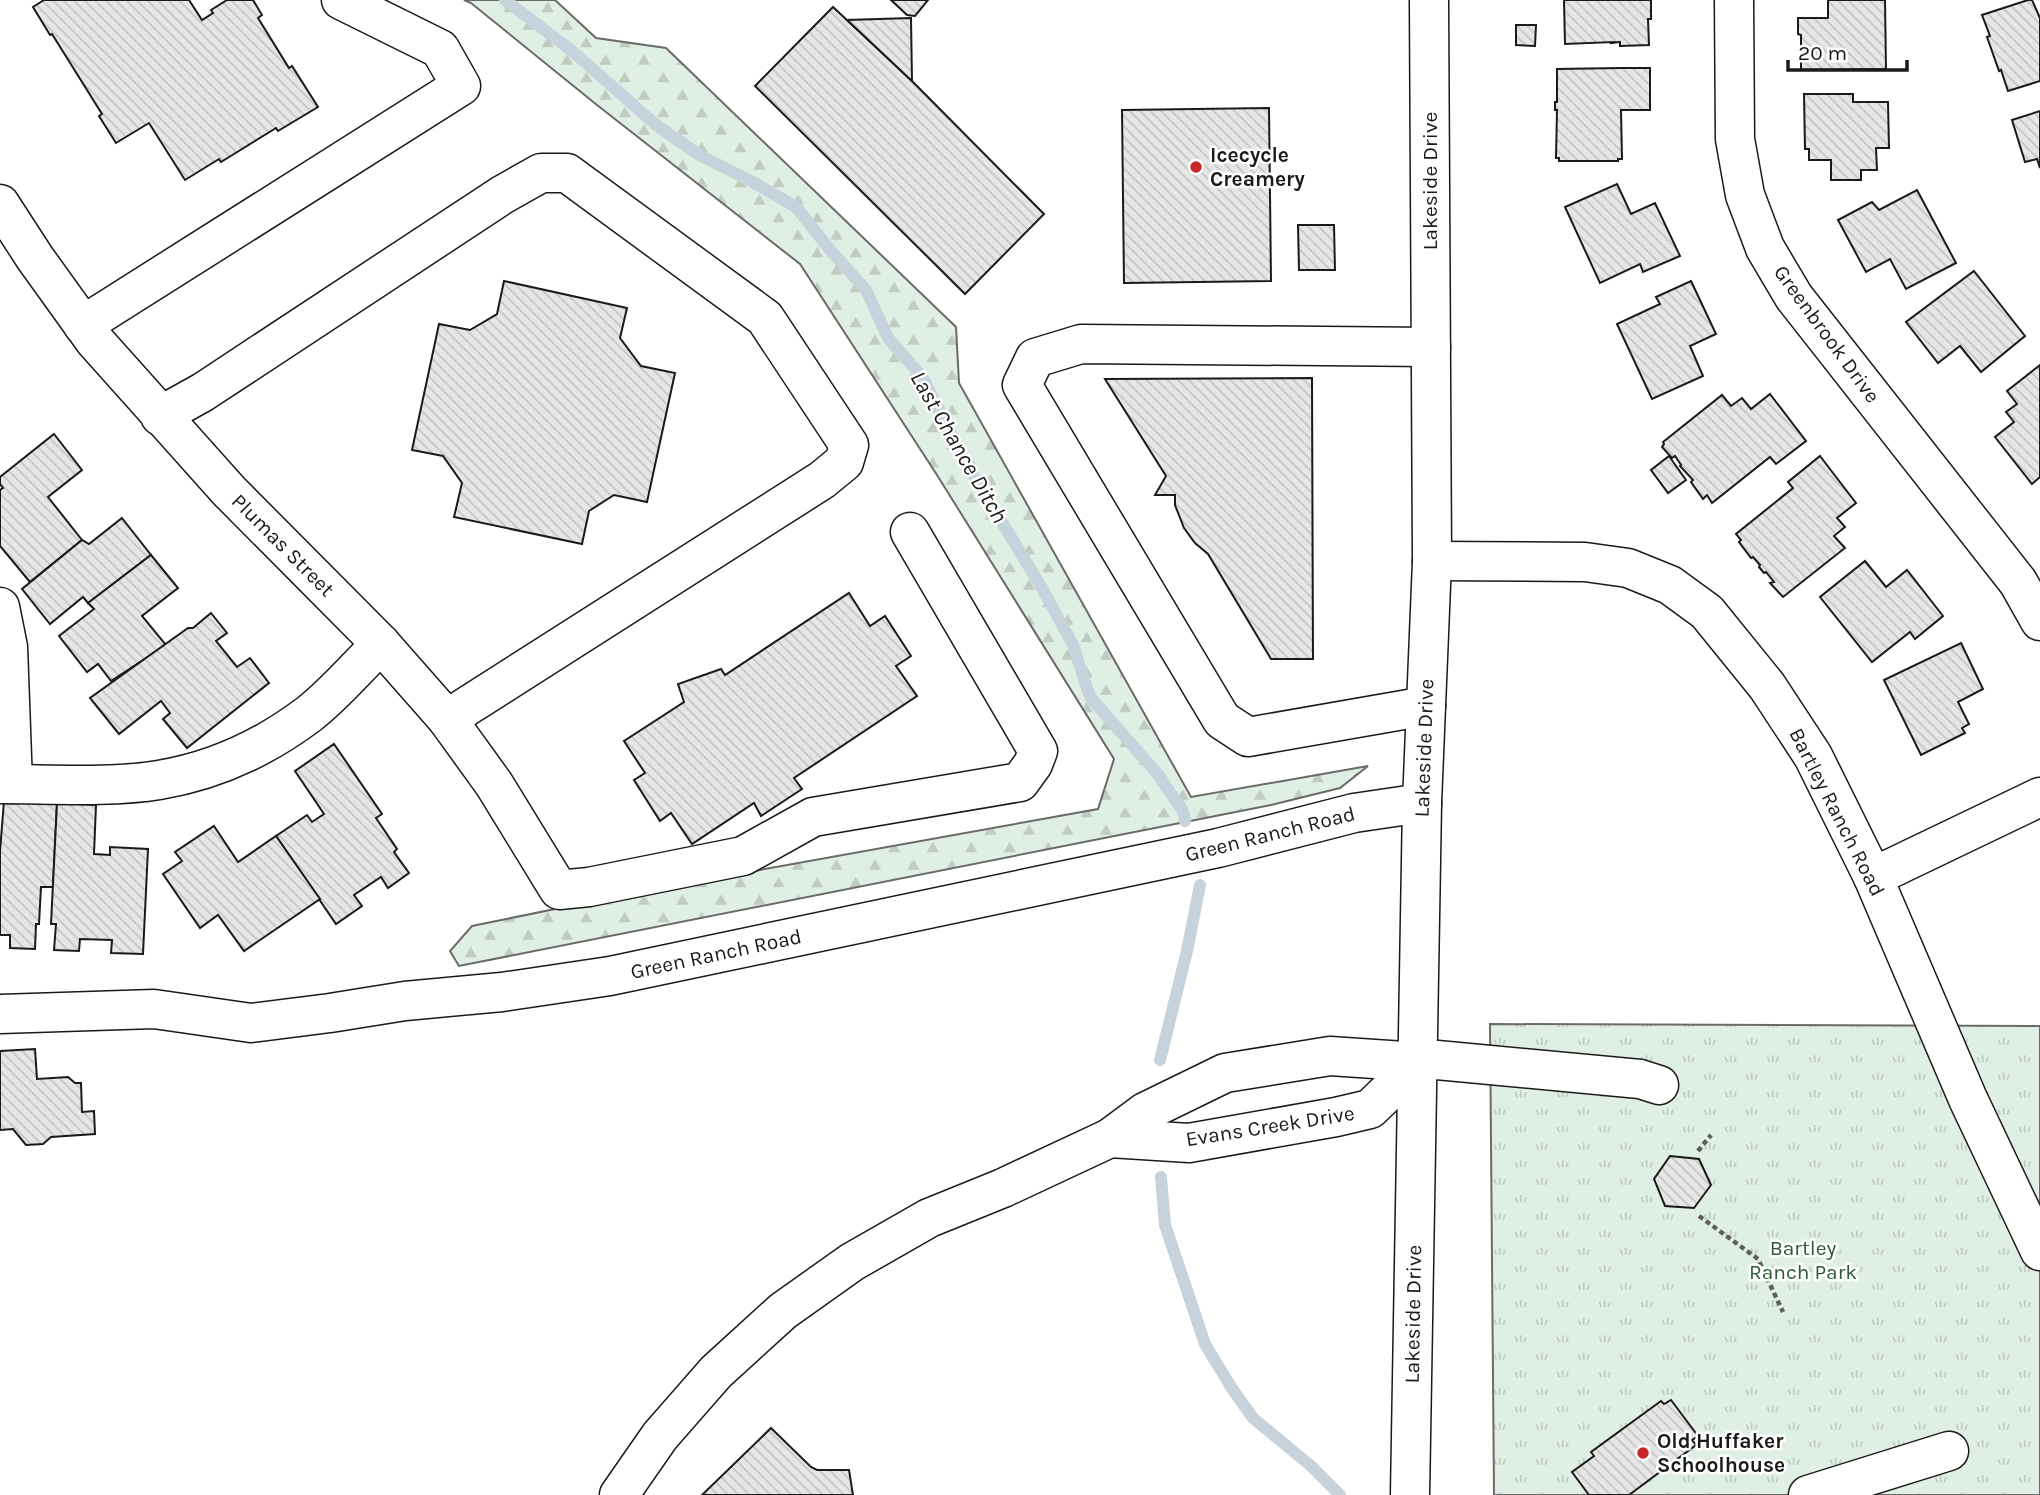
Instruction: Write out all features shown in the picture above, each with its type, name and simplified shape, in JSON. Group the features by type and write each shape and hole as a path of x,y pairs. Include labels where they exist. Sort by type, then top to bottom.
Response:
{"street":[{"path":"83,325 461,86 440,49 341,0"},
{"name":"Lakeside Drive","path":"1410,1495 1422,803 1432,561 1429,0"},
{"name":"Greenbrook Drive","path":"1734,0 1735,139 1745,195 1765,248 1794,297 2018,582 2040,621"},
{"path":"160,416 203,392 502,195 541,173 567,173 765,318 849,445 844,463 822,480 447,719"},
{"name":"Plumas Street","path":"0,204 94,340 229,491 381,644 447,719 494,783 559,890 589,887 743,856 813,817 1020,782 1033,764 1038,751 910,533"},
{"path":"1426,706 1248,737 1222,720 1022,385 1035,358 1081,344 1431,347"},
{"name":"Bartley Ranch Road","path":"1432,561 1585,562 1628,568 1670,585 1707,612 1767,686 1813,756 1873,877 1968,1099 2040,1251"},
{"path":"0,607 8,647 6,783 136,782 159,780 212,768 266,744 311,713 381,644"},
{"path":"1873,877 2040,797"},
{"name":"Green Ranch Road","path":"0,1014 155,1009 251,1023 610,976 1218,848 1354,813 1422,803"},
{"name":"Evans Creek Drive","path":"619,1495 660,1436 716,1372 783,1311 852,1262 929,1218 1003,1188 1110,1138 1145,1112 1225,1073 1330,1056 1419,1062"},
{"path":"1419,1062 1437,1060 1485,1064 1640,1079 1659,1085"},
{"name":"Evans Creek Drive","path":"1110,1138 1189,1143 1370,1109 1419,1062"},
{"path":"1808,1495 1949,1451"}],"path":[{"path":"1698,1152 1711,1135"},
{"path":"1699,1216 1758,1259 1783,1312"}],"green space":[{"path":"464,0 555,0 596,38 666,48 956,327 959,383 1191,797 1368,766 1340,788 1271,805 459,966 450,951 472,926 643,891 1098,809 1114,759 937,475 800,264"},
{"name":"Bartley Ranch Park","path":"1490,1024 2040,1026 2040,1495 1494,1495"}],"building":[{"path":"44,0 189,0 202,20 213,13 211,10 227,0 253,0 262,15 258,18 289,68 292,66 318,107 185,180 149,123 116,143 99,116 102,114 33,7"},
{"path":"891,0 928,0 915,16 907,15"},
{"path":"1564,0 1651,0 1651,19 1648,19 1649,45 1620,46 1620,42 1565,44"},
{"path":"1828,0 1885,0 1886,69 1801,70 1798,18 1828,18"},
{"path":"2032,0 2040,18 2040,81 2008,91 1987,37 1990,36 1982,15"},
{"path":"833,7 912,81 1044,214 965,294 755,86"},
{"path":"911,18 912,81 847,20"},
{"path":"1516,25 1536,25 1535,46 1516,45"},
{"path":"1650,68 1650,110 1621,110 1622,159 1559,161 1559,158 1556,158 1557,69"},
{"path":"1804,94 1853,94 1853,102 1888,102 1889,148 1876,148 1877,170 1861,170 1861,180 1831,180 1831,160 1809,160 1809,149 1805,149"},
{"name":"Icecycle Creamery","path":"1269,108 1271,281 1124,283 1122,110"},
{"path":"2040,111 2040,168 2037,159 2025,162 2012,120"},
{"path":"1617,184 1631,214 1655,203 1680,256 1643,272 1640,264 1600,283 1565,207"},
{"path":"1917,190 1956,263 1906,289 1890,259 1866,272 1838,220 1872,202 1879,210"},
{"path":"1298,225 1334,225 1335,270 1299,270"},
{"path":"1974,271 2025,336 1981,372 1960,346 1938,363 1906,322"},
{"path":"504,281 627,308 620,338 641,366 675,373 647,502 614,495 589,511 582,544 454,517 462,483 443,456 412,450 439,324 470,330 497,314"},
{"path":"1691,281 1716,334 1690,346 1703,376 1652,399 1617,324 1660,304 1656,297"},
{"path":"2040,365 2040,477 2032,484 1995,437 2014,422 2006,412 2017,404 2007,391"},
{"path":"1312,378 1313,659 1271,659 1208,554 1184,528 1175,505 1175,495 1155,495 1166,476 1105,379"},
{"path":"1770,394 1806,441 1776,464 1770,457 1712,503 1707,495 1703,499 1675,456 1672,458 1662,447 1663,442 1722,395 1731,406 1742,398 1751,409"},
{"path":"54,434 82,470 48,497 82,540 30,582 0,546 0,490 3,488 0,477"},
{"path":"1669,456 1686,480 1668,493 1651,470"},
{"path":"1820,456 1856,503 1837,518 1845,527 1834,536 1845,548 1783,597 1770,583 1774,582 1766,572 1764,573 1739,542 1741,540 1736,534 1793,488 1788,482"},
{"path":"122,518 151,555 88,603 83,597 50,624 22,589 82,540 89,544"},
{"path":"151,555 178,588 142,616 166,645 111,681 98,664 87,672 59,636 94,609 88,603"},
{"path":"1865,561 1886,587 1907,570 1943,616 1915,639 1910,632 1872,662 1820,597"},
{"path":"849,593 870,626 885,616 911,656 896,666 917,696 794,778 802,789 761,816 754,803 692,844 671,813 660,821 634,780 645,773 624,741 684,702 678,684 721,669 725,675"},
{"path":"211,613 227,633 216,641 237,667 250,658 269,683 187,748 163,719 170,713 161,701 119,734 90,698"},
{"path":"1961,643 1983,689 1958,702 1969,724 1962,728 1965,733 1921,755 1884,680"},
{"path":"334,744 382,814 376,818 409,873 388,888 381,877 354,895 362,906 336,924 276,836 307,815 312,822 324,814 295,771"},
{"path":"4,801 57,803 53,887 41,887 35,949 10,948 10,935 0,935 0,851"},
{"path":"57,803 96,805 94,854 110,855 110,847 148,849 143,954 111,953 112,940 80,939 79,951 54,950 56,924 51,924"},
{"path":"214,826 238,862 276,836 320,899 244,951 218,915 200,928 163,874 182,861 175,852"},
{"path":"35,1049 37,1079 68,1077 75,1083 81,1083 82,1112 94,1111 95,1134 51,1137 43,1144 26,1145 13,1129 0,1130 0,1051"},
{"path":"1670,1156 1699,1159 1711,1185 1694,1208 1665,1206 1654,1179"},
{"path":"1671,1400 1698,1436 1692,1440 1696,1445 1629,1495 1589,1495 1572,1472 1594,1456 1591,1452 1661,1401 1664,1404"},
{"path":"771,1428 811,1467 817,1470 849,1470 853,1495 702,1495"}],"waterway":[{"name":"Last Chance Ditch","path":"505,0 571,50 655,124 699,155 796,207 866,290 888,338 923,378 967,465 1042,588 1073,645 1090,697 1156,772 1183,811 1185,821"},
{"name":"Last Chance Ditch","path":"1160,1060 1200,885"},
{"name":"Last Chance Ditch","path":"1161,1177 1165,1225 1205,1344 1253,1418 1311,1466 1340,1495"}],"place":[{"name":"Icecycle Creamery","path":"1196,167"},
{"name":"Old Huffaker Schoolhouse","path":"1643,1453"}]}
